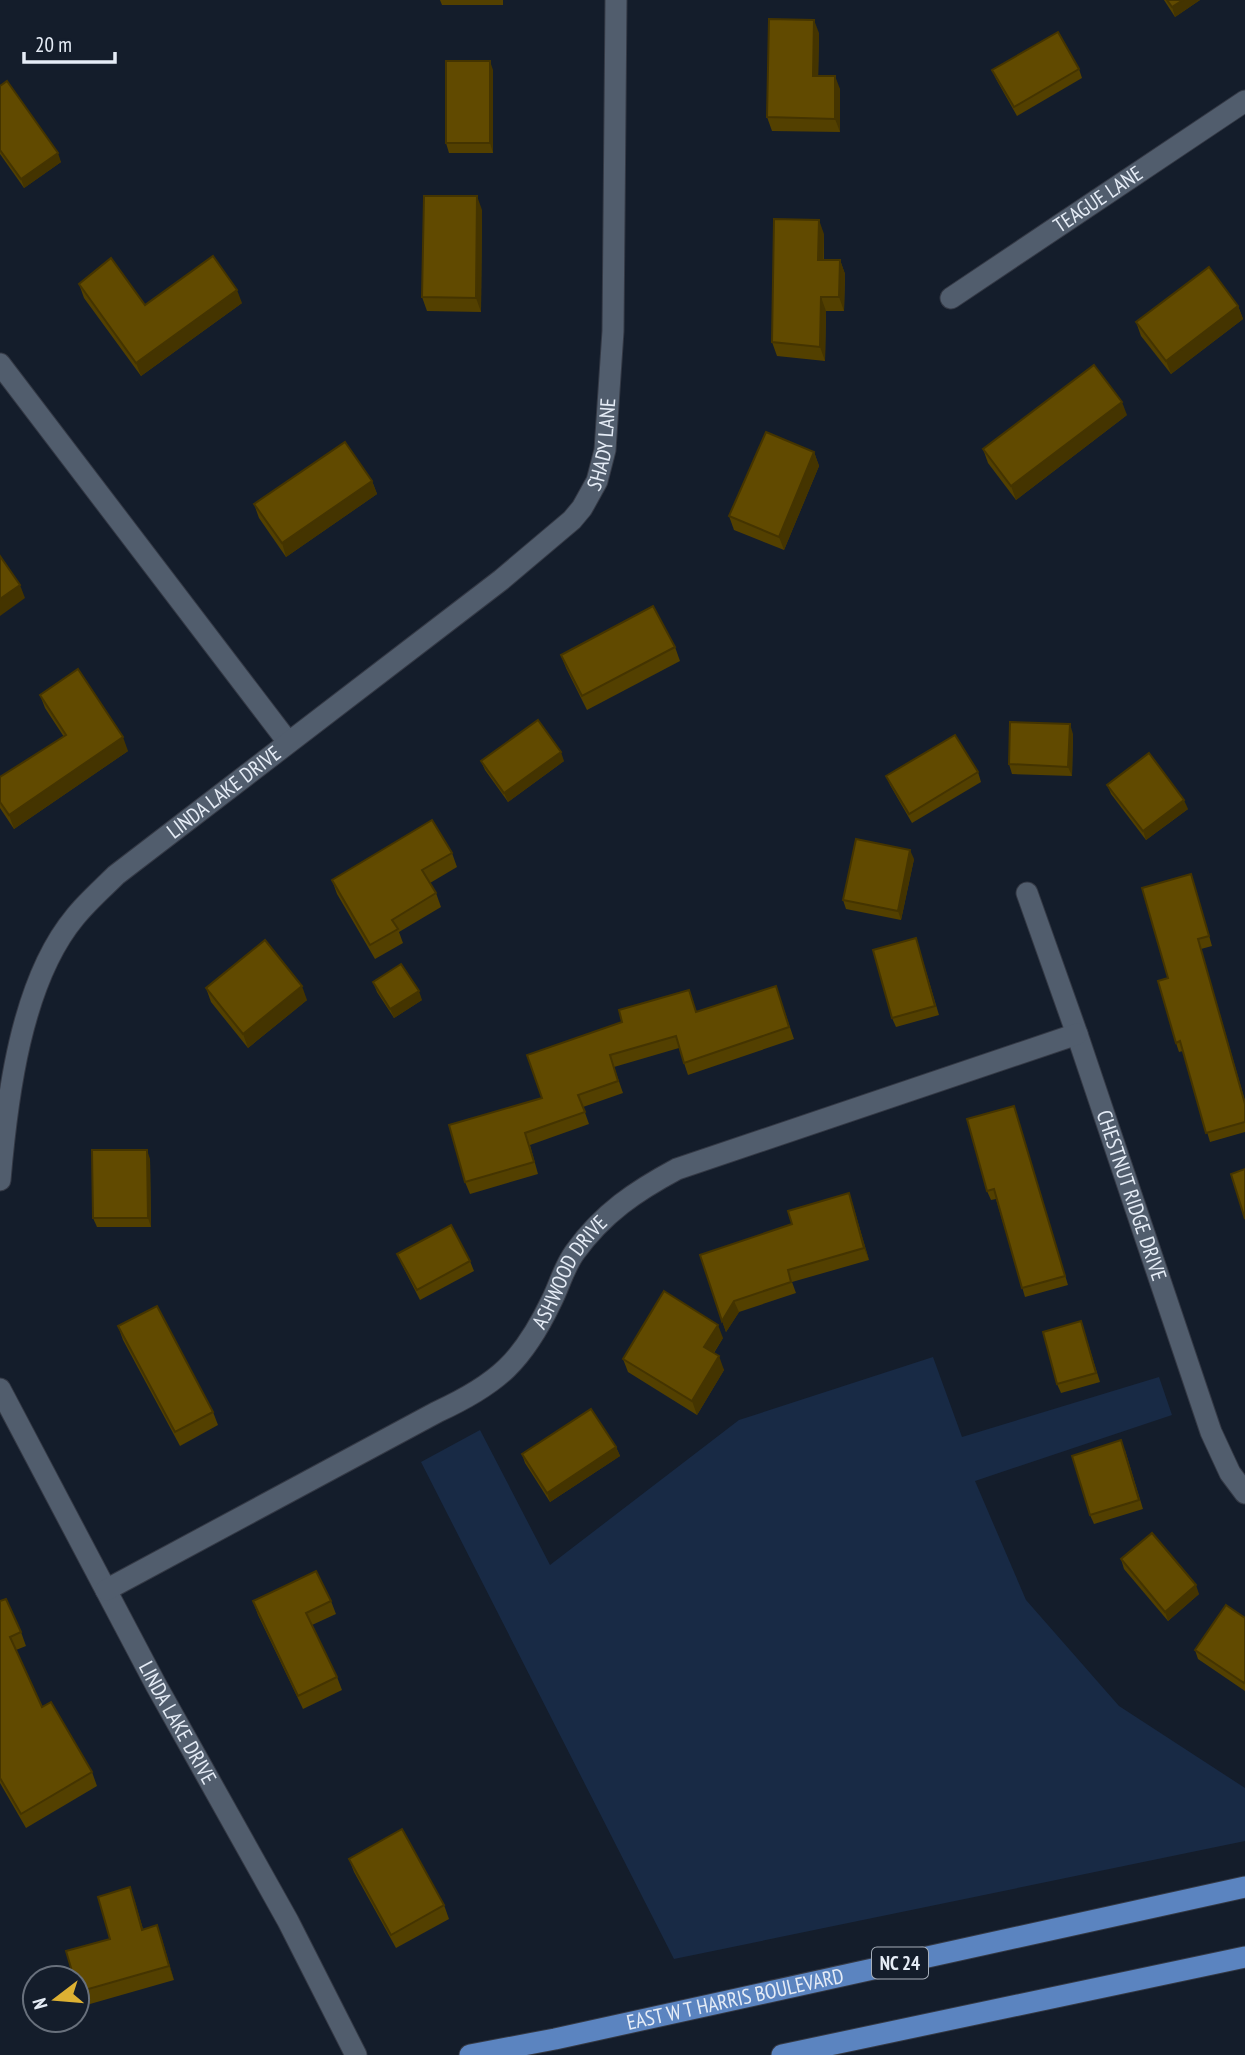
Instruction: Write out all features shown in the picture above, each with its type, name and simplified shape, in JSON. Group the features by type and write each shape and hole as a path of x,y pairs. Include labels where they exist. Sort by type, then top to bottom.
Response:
{"main road":[{"name":"EAST W T HARRIS BOULEVARD","path":"470,2055 568,2036 1245,1887"},
{"path":"782,2055 1245,1956"}],"street":[{"name":"SHADY LANE","path":"288,742 501,580 572,520 597,481 605,450 613,331 616,0"},
{"name":"TEAGUE LANE","path":"951,298 1245,100"},
{"name":"LINDA LAKE DRIVE","path":"0,364 288,742 116,875 75,916 66,929 41,975 23,1026 5,1124 0,1180"},
{"name":"CHESTNUT RIDGE DRIVE","path":"1027,893 1211,1432 1230,1473 1245,1493"},
{"name":"ASHWOOD DRIVE","path":"106,1590 495,1381 510,1367 536,1334 574,1253 603,1218 638,1190 677,1169 1077,1034"},
{"name":"LINDA LAKE DRIVE","path":"0,1389 156,1685 288,1921 356,2055"}],"shaded area":[{"path":"933,1357 962,1437 1159,1377 1172,1415 975,1481 1026,1600 1119,1706 1245,1788 1245,1841 674,1959 421,1462 480,1430 550,1565 739,1420"}],"building":[{"path":"1167,0 1183,0 1172,7"},
{"path":"769,19 814,20 813,76 835,76 835,119 767,117"},
{"path":"1058,32 1079,69 1014,107 992,70"},
{"path":"446,61 490,61 490,143 446,143"},
{"path":"7,81 58,153 21,179 0,150 0,86"},
{"path":"424,196 477,196 476,298 422,297"},
{"path":"774,219 819,220 818,260 840,260 839,297 821,297 820,347 772,342"},
{"path":"213,256 237,290 136,363 79,284 111,258 145,305"},
{"path":"1209,267 1238,306 1166,361 1136,322"},
{"path":"1094,365 1122,402 1011,486 983,449"},
{"path":"766,432 814,452 779,537 729,516"},
{"path":"345,442 372,481 282,543 254,504"},
{"path":"0,556 20,585 0,599"},
{"path":"653,606 675,647 582,696 561,655"},
{"path":"78,669 123,737 9,815 0,802 0,777 66,735 40,695"},
{"path":"538,720 561,752 504,793 481,761"},
{"path":"1010,722 1070,724 1068,767 1009,764"},
{"path":"955,735 978,772 909,814 886,776"},
{"path":"1149,753 1184,800 1143,831 1107,785"},
{"path":"432,820 452,853 422,870 436,893 392,920 398,929 370,945 332,880"},
{"path":"856,839 910,850 898,911 843,900"},
{"path":"1191,874 1209,936 1198,939 1245,1104 1245,1122 1206,1133 1180,1041 1176,1043 1158,981 1168,978 1142,888"},
{"path":"916,938 935,1006 892,1018 873,950"},
{"path":"265,940 302,986 243,1034 206,988"},
{"path":"401,964 419,991 390,1009 373,982"},
{"path":"776,986 789,1027 684,1063 676,1036 610,1055 618,1081 578,1095 585,1112 525,1133 534,1162 465,1182 449,1125 542,1098 527,1055 622,1022 619,1010 689,990 696,1012"},
{"path":"1014,1106 1065,1276 1022,1288 994,1189 987,1191 967,1119"},
{"path":"92,1150 147,1150 148,1218 93,1218"},
{"path":"1245,1169 1245,1219 1231,1174"},
{"path":"849,1193 864,1248 788,1270 791,1282 734,1301 722,1321 700,1255 792,1224 788,1211"},
{"path":"451,1225 470,1261 417,1290 397,1254"},
{"path":"664,1291 718,1325 704,1347 719,1356 692,1401 623,1359"},
{"path":"157,1306 213,1412 175,1432 118,1326"},
{"path":"1081,1321 1096,1373 1057,1384 1043,1332"},
{"path":"591,1409 616,1447 547,1493 522,1454"},
{"path":"1121,1440 1139,1500 1090,1515 1072,1456"},
{"path":"1152,1533 1196,1585 1165,1612 1121,1559"},
{"path":"316,1571 331,1601 306,1613 337,1677 298,1696 253,1601"},
{"path":"6,1599 21,1632 10,1637 42,1707 51,1702 92,1772 21,1814 0,1778 0,1601"},
{"path":"1226,1605 1245,1618 1244,1683 1195,1650"},
{"path":"402,1829 444,1905 391,1935 349,1859"},
{"path":"130,1887 142,1930 157,1925 169,1966 91,1988 91,1964 70,1964 66,1951 110,1939 98,1897"}]}
